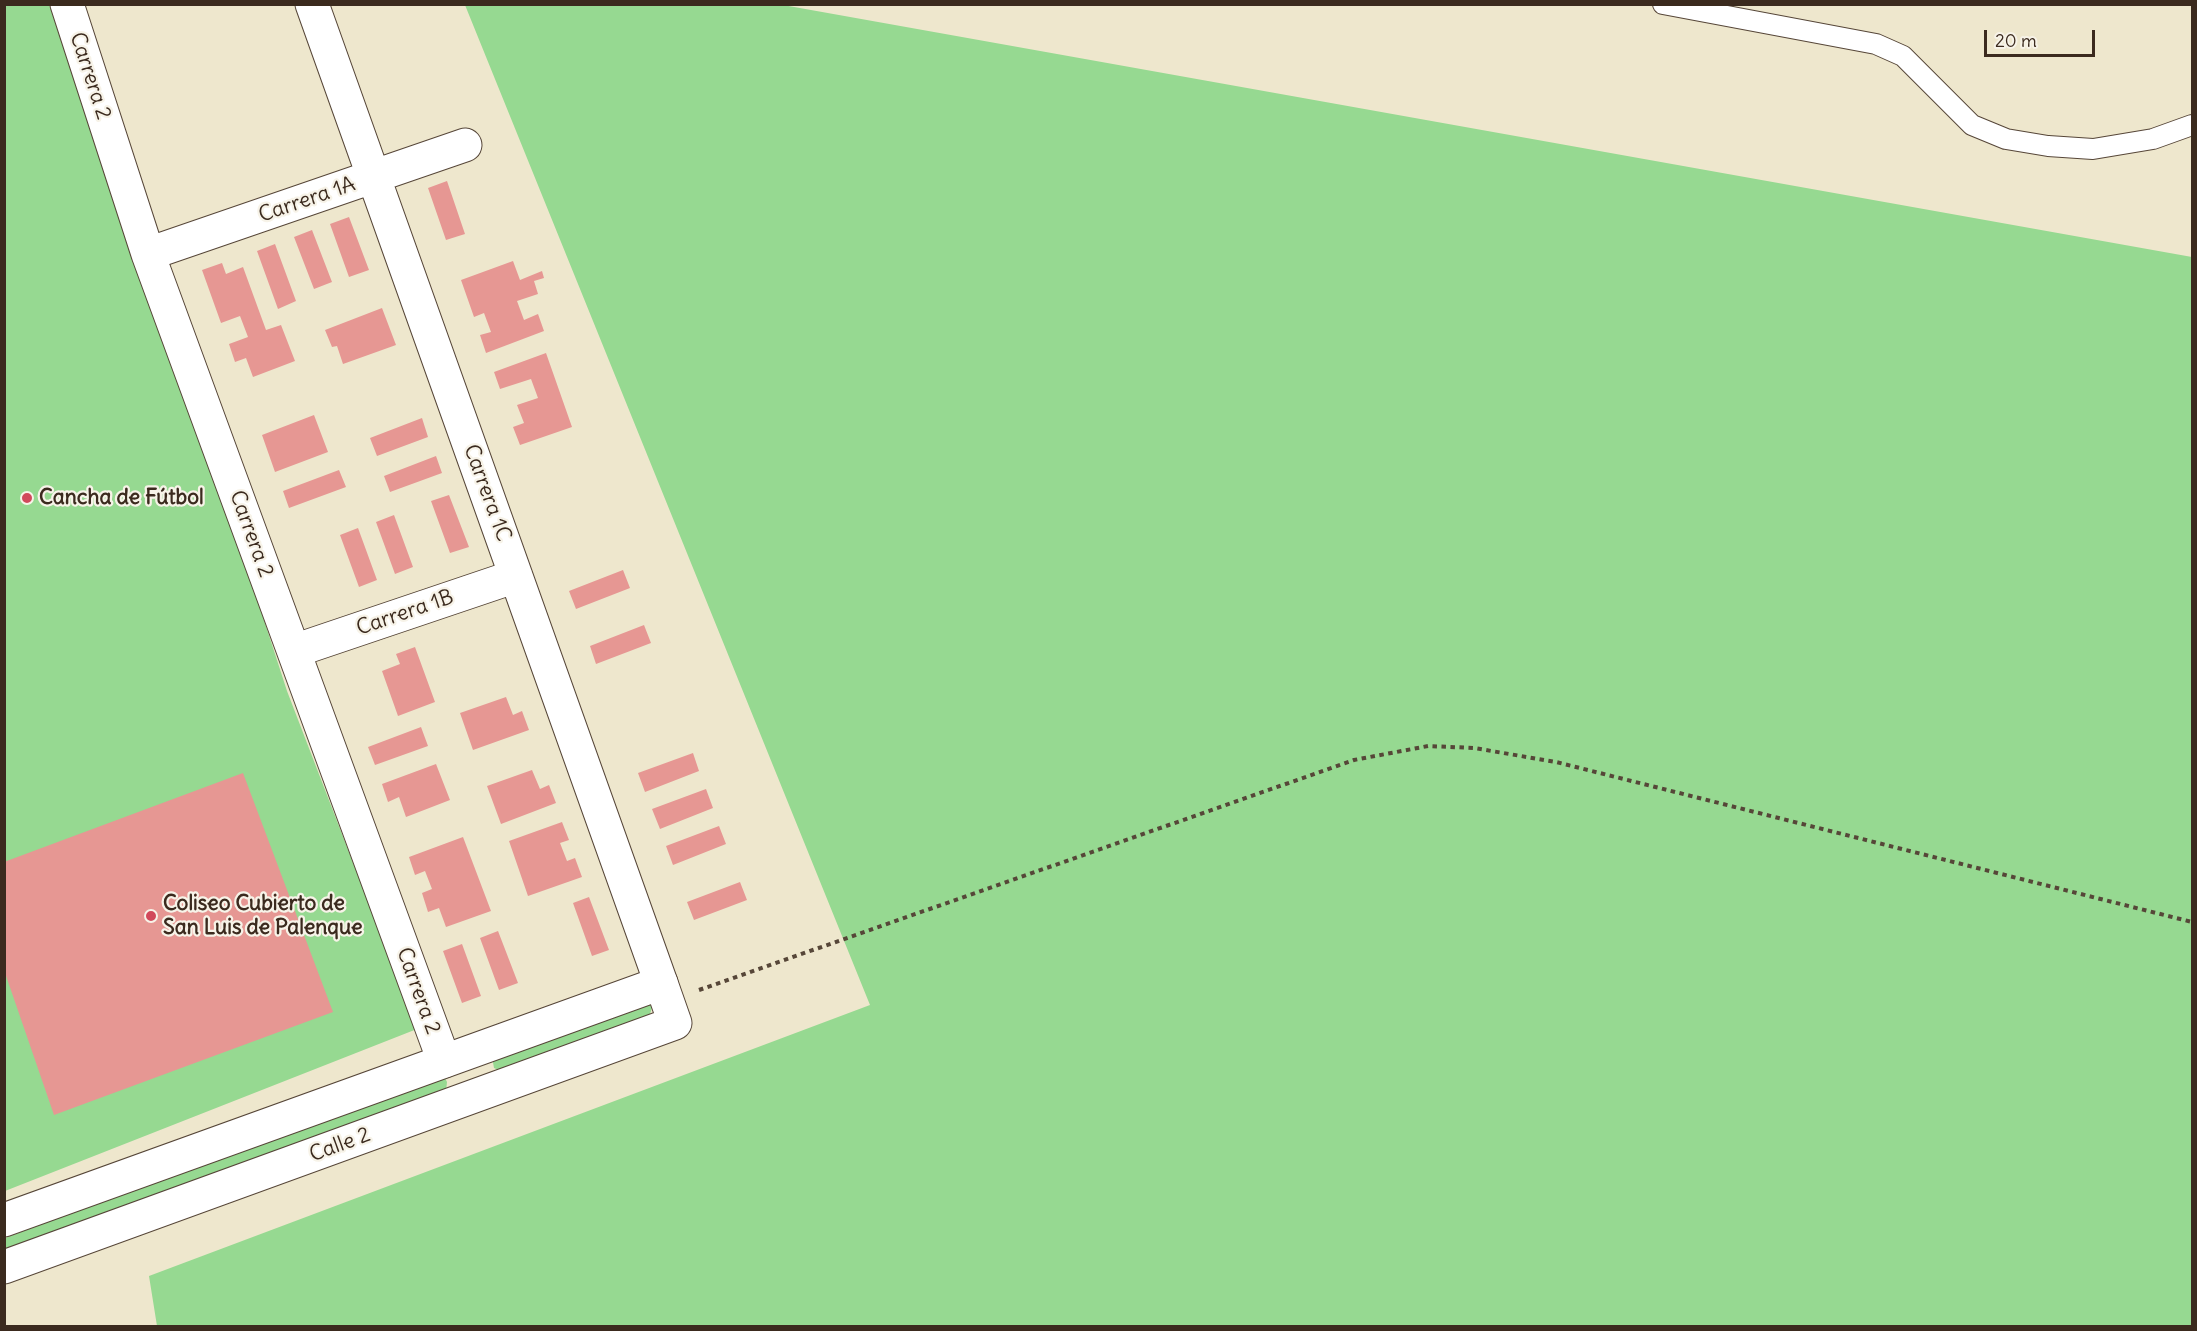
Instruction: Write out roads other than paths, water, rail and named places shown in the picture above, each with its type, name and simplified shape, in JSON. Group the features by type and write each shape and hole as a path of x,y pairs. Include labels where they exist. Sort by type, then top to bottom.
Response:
{"street":[{"name":"Carrera 2","path":"67,4 148,254 444,1061"},
{"name":"Carrera 1C","path":"312,4 668,1002"},
{"name":"Carrera 1A","path":"148,254 465,145"},
{"name":"Carrera 1B","path":"294,651 516,576"},
{"name":"Calle 2","path":"4,1220 444,1061 668,1002"},
{"name":"Calle 2","path":"4,1267 668,1002"}],"lane":[{"path":"1663,4 1876,44 1903,56 1972,125 2006,139 2048,146 2093,148 2153,139 2193,125"}],"place":[{"name":"Cancha de Fútbol","path":"27,498"},
{"name":"Coliseo Cubierto de San Luis de Palenque","path":"151,916"}]}
